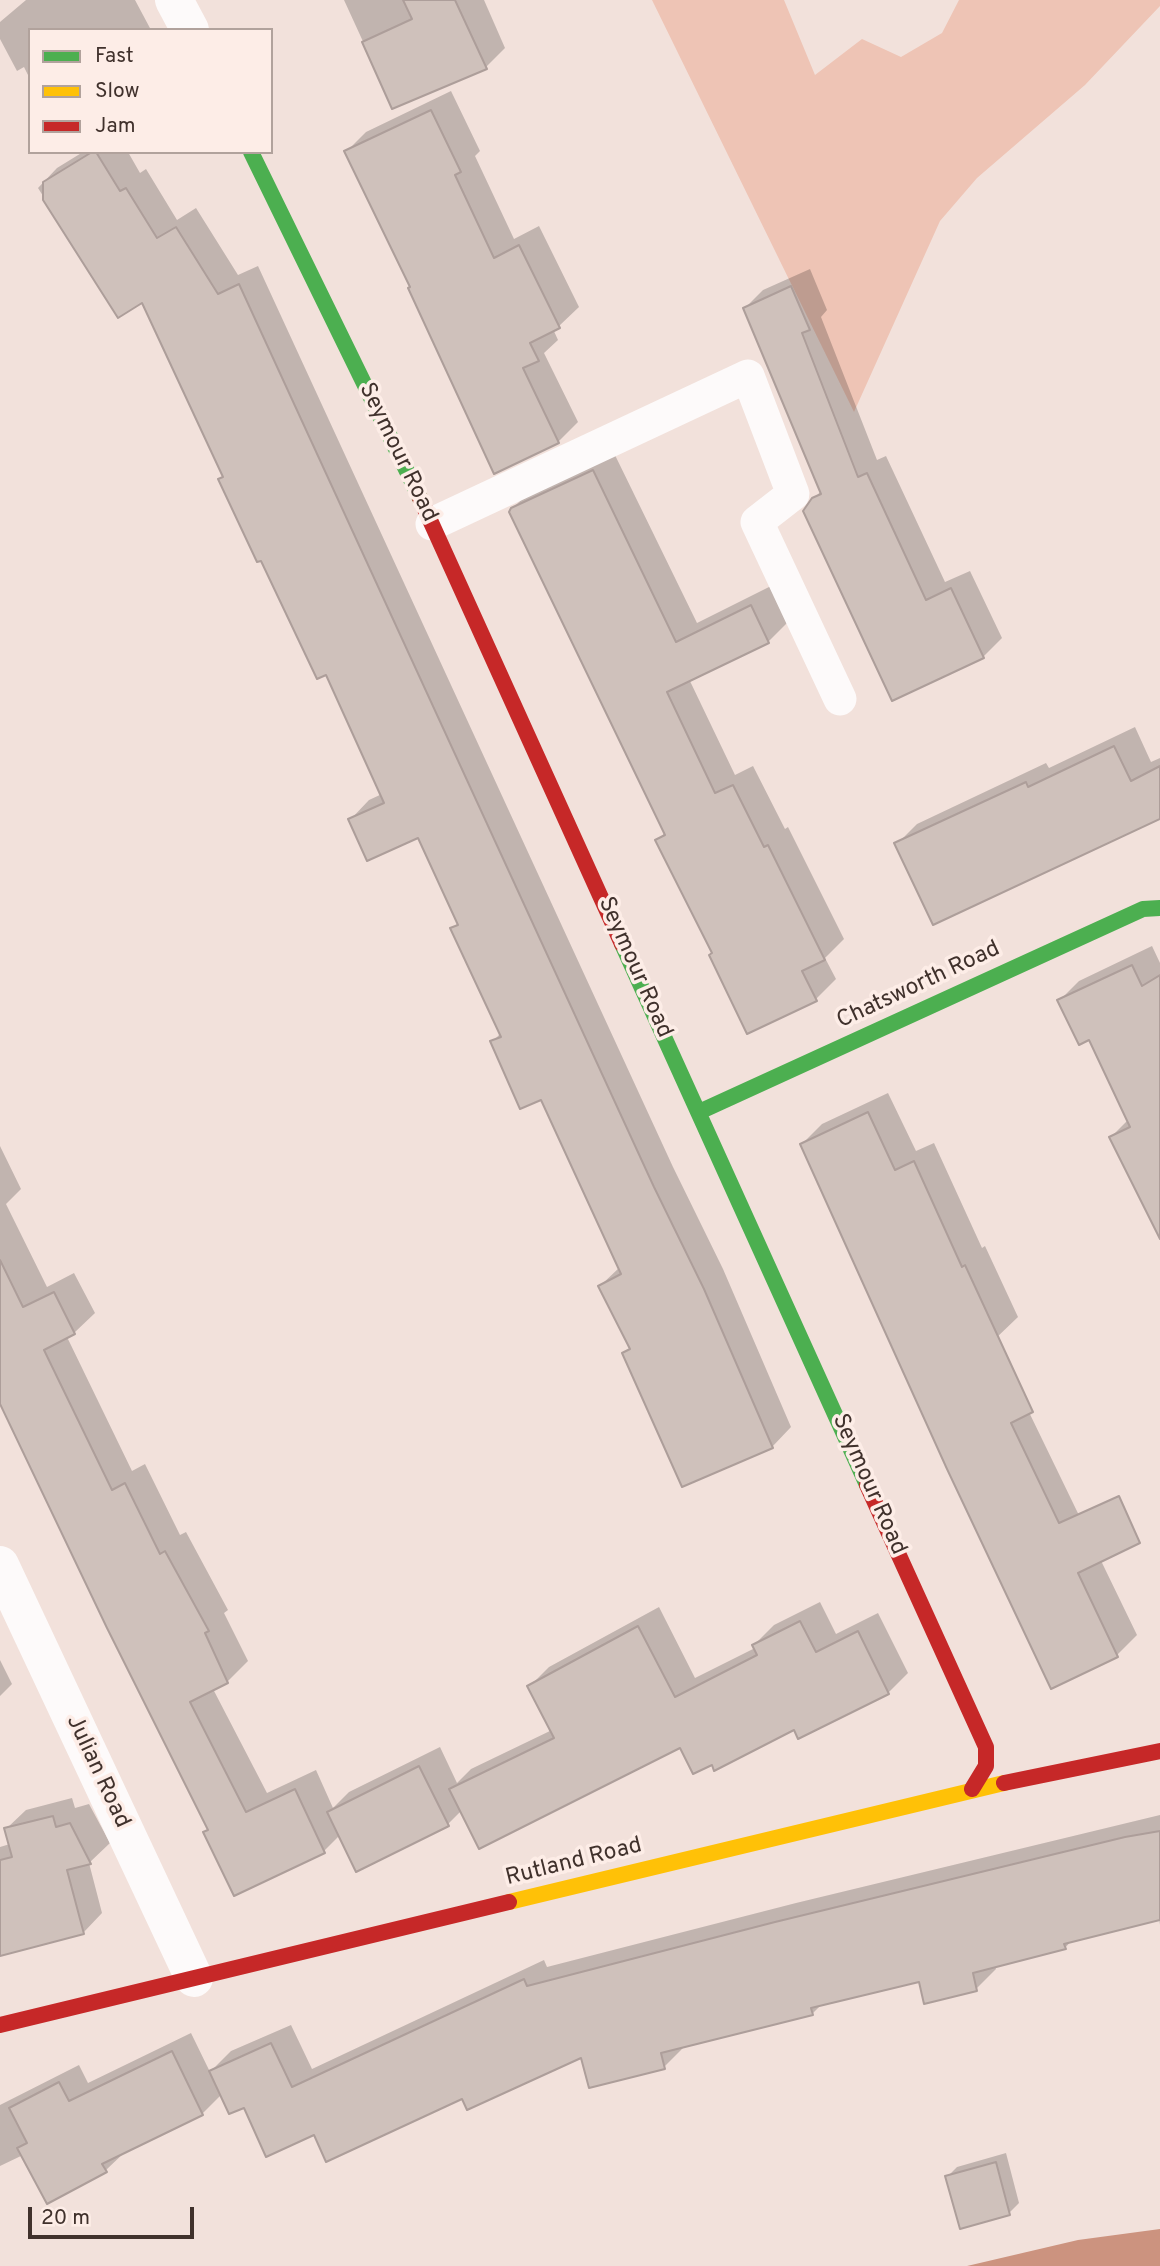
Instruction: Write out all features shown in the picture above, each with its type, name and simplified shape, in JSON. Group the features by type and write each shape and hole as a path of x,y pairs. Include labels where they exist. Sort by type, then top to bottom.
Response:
{"street":[{"path":"174,0 189,28"},
{"name":"Seymour Road","path":"252,154 432,524 986,1747 986,1766 972,1789"},
{"name":"Chatsworth Road","path":"699,1112 1143,909 1160,908"},
{"name":"Julian Road","path":"0,1566 194,1979"},
{"name":"Rutland Road","path":"0,2025 972,1789 1160,1751"}],"lane":[{"path":"432,524 748,376 793,494 757,522 841,698"}],"shaded area":[{"path":"652,0 784,0 815,75 862,39 901,57 942,33 959,0 1160,0 1160,6 1085,85 977,178 940,221 854,412"},
{"path":"1160,2229 1160,2266 967,2266 1078,2240"}],"building":[{"path":"403,0 455,0 487,69 392,109 362,42 412,19"},
{"path":"431,110 461,172 455,175 494,258 519,245 560,328 530,343 539,361 523,368 559,443 494,474 408,288 410,287 344,151"},
{"path":"89,154 97,154 120,191 126,188 157,238 176,227 218,294 239,284 654,1187 704,1289 773,1448 682,1487 622,1353 630,1349 598,1286 621,1274 541,1100 520,1109 490,1041 501,1037 450,928 458,925 418,838 367,861 348,819 384,803 326,675 317,679 261,561 257,562 218,479 223,477 142,303 118,318 43,200 43,182"},
{"path":"791,286 810,330 802,333 858,477 867,473 926,600 951,588 984,658 892,701 803,511 812,498 821,494 743,308"},
{"path":"593,470 676,642 751,605 769,643 667,692 715,793 733,785 764,847 768,845 825,960 802,971 817,1001 747,1034 709,955 712,953 655,840 665,835 509,512 511,508"},
{"path":"1114,746 1131,781 1160,766 1160,819 933,925 894,843 1026,782 1028,787"},
{"path":"1132,965 1142,986 1160,975 1160,1239 1109,1137 1130,1127 1089,1040 1079,1045 1057,1000"},
{"path":"868,1112 895,1170 914,1161 962,1267 965,1265 1033,1412 1011,1423 1059,1523 1119,1496 1140,1543 1078,1573 1118,1657 1051,1689 947,1469 800,1144"},
{"path":"0,1260 23,1307 54,1292 75,1334 44,1350 112,1490 125,1483 160,1554 165,1551 209,1631 205,1633 228,1683 190,1702 246,1812 295,1789 325,1853 234,1896 203,1832 208,1830 107,1628 0,1404"},
{"path":"800,1621 816,1652 858,1631 889,1694 798,1739 794,1730 714,1771 712,1765 693,1774 680,1748 479,1849 449,1789 554,1738 527,1686 638,1626 675,1697 757,1655 752,1645"},
{"path":"419,1766 449,1826 356,1872 327,1812"},
{"path":"53,1816 56,1827 70,1823 91,1864 67,1870 84,1934 0,1956 0,1860 12,1857 4,1828"},
{"path":"1160,1831 1160,1920 1064,1944 1066,1949 973,1973 977,1991 924,2004 919,1982 811,2008 813,2015 661,2053 665,2069 589,2088 581,2058 467,2110 462,2099 326,2162 314,2135 266,2157 244,2108 229,2114 209,2071 271,2043 292,2087 524,1979 527,1986 775,1922 1125,1837"},
{"path":"172,2051 203,2115 102,2164 107,2172 47,2204 17,2148 27,2143 9,2108 59,2082 69,2101"},
{"path":"996,2162 1010,2215 960,2229 945,2176"}],"traffic: fast":[{"path":"252,154 420,498"},
{"path":"699,1112 1143,909 1160,908"},
{"path":"622,944 867,1485"}],"traffic: slow":[{"path":"509,1902 1004,1783"}],"traffic: jam":[{"path":"420,498 622,944"},
{"path":"867,1485 986,1747 986,1766 972,1789"},
{"path":"1004,1783 1160,1751"},
{"path":"0,2025 509,1902"}]}
